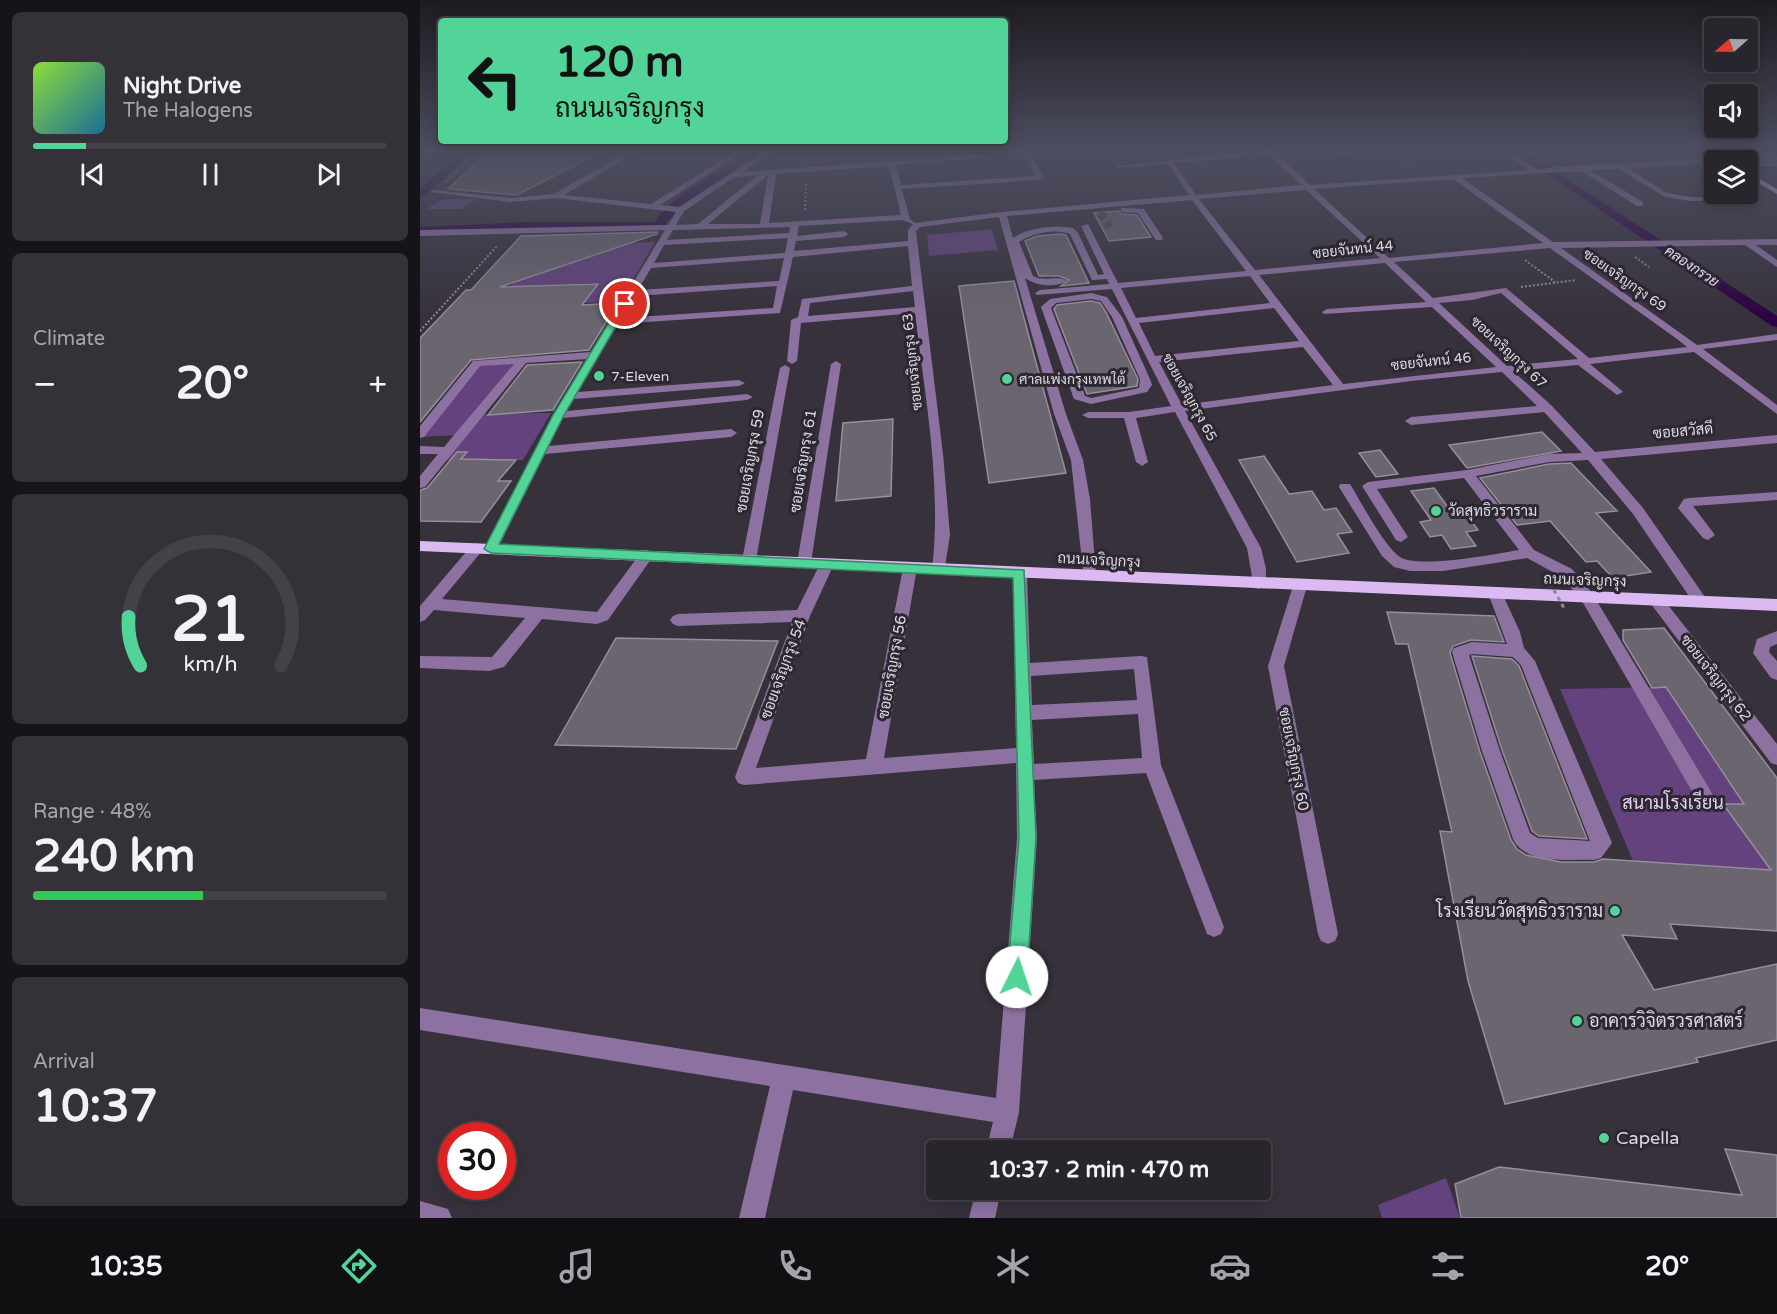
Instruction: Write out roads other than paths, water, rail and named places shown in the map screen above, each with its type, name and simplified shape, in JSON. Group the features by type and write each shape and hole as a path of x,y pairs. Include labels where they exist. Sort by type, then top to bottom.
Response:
{"main road":[{"name":"ถนนเจริญกรุง","path":"420,546 1300,586 1777,604"}],"street":[{"path":"652,207 677,210"},
{"path":"420,616 484,548 569,396 669,228 677,210 682,207"},
{"path":"700,227 726,207"},
{"path":"764,225 766,207"},
{"path":"903,207 906,217 917,225 1002,214 1131,209 1141,211 1159,238"},
{"path":"1099,210 1120,207"},
{"path":"1201,207 1339,387"},
{"name":"ซอยเจริญกรุง 67","path":"1331,207 1548,408 1638,511 1700,601"},
{"name":"ซอยเจริญกรุง 69","path":"1497,207 1696,348 1777,411"},
{"path":"1002,214 1060,414 1077,460 1083,499 1089,576"},
{"path":"420,233 512,229 800,224 906,217"},
{"path":"614,321 777,311 791,245 800,224"},
{"name":"ซอยเจริญกรุง 63","path":"917,225 912,230 912,243 922,309 937,454 942,535 939,569"},
{"name":"ซอยเจริญกรุง 65","path":"1085,226 1113,281 1126,318 1179,407 1254,548 1259,568 1259,584"},
{"path":"1095,278 1074,233 1070,230 1031,233 1022,235 1016,241 1026,274 1035,281 1095,278 1113,281"},
{"path":"646,266 791,245 844,234"},
{"name":"ซอยจันทน์ 44","path":"1040,292 1113,281 1253,273 1551,245 1647,246 1777,242"},
{"path":"660,243 791,245 912,243"},
{"path":"1747,243 1777,264"},
{"path":"693,251 791,245"},
{"path":"631,293 783,283"},
{"path":"918,288 804,301 802,319 922,309"},
{"path":"1327,312 1387,309 1472,297 1503,290 1617,392"},
{"path":"1126,318 1146,385 1136,393 1083,401 1080,399 1046,307 1053,301 1098,296 1126,318 1278,305"},
{"name":"ซอยเจริญกรุง 59","path":"749,560 796,320 802,319"},
{"name":"ซอยจันทน์ 46","path":"1088,415 1129,415 1339,387 1584,362 1777,337"},
{"path":"1152,360 1307,343"},
{"path":"420,434 477,363 594,355"},
{"path":"420,484 523,360"},
{"name":"ซอยเจริญกรุง 61","path":"804,563 836,364"},
{"path":"569,396 739,383"},
{"path":"558,415 747,397"},
{"path":"1411,421 1548,408"},
{"path":"1129,415 1142,462"},
{"path":"540,451 731,433"},
{"name":"ซอยสวัสดี","path":"1401,537 1368,486 1467,474 1549,458 1777,439"},
{"path":"420,450 448,451"},
{"path":"1467,474 1529,553 1567,573 1587,597 1704,794"},
{"path":"1345,487 1385,550 1401,565 1473,563 1529,553"},
{"path":"1708,535 1684,508 1689,502 1777,496"},
{"path":"431,604 597,618 603,616 647,555"},
{"name":"ซอยเจริญกรุง 54","path":"827,564 802,616 744,777 874,766"},
{"name":"ซอยเจริญกรุง 56","path":"874,766 910,568"},
{"path":"1000,1140 1007,1112 1027,838 1020,573"},
{"name":"ซอยเจริญกรุง 60","path":"1300,586 1276,666 1328,934"},
{"path":"1495,593 1512,632 1517,651 1527,661 1602,843 1594,850 1535,847 1523,839 1491,751 1460,652 1472,648 1517,651"},
{"name":"ซอยเจริญกรุง 62","path":"1656,600 1777,757"},
{"path":"420,662 489,665 498,662 538,613"},
{"path":"678,620 802,616"},
{"path":"1777,637 1763,643 1761,653 1777,673"},
{"path":"1022,670 1141,662 1152,765 1214,927"},
{"path":"1024,713 1146,706"},
{"path":"874,766 1152,765"},
{"path":"420,1019 1007,1112"},
{"path":"752,1218 784,1076"},
{"path":"982,1218 986,1200"},
{"path":"420,1214 439,1218"}],"waterway":[{"path":"420,231 526,226 658,226 676,207"},
{"name":"คลองกรวย","path":"1602,207 1777,323"}],"tunnel":[{"path":"1100,212 1110,227"}],"place":[{"name":"7-Eleven","path":"599,376"},
{"name":"ศาลแพ่งกรุงเทพใต้","path":"1007,379"},
{"name":"วัดสุทธิวราราม","path":"1436,511"},
{"name":"โรงเรียนวัดสุทธิวราราม","path":"1615,911"},
{"name":"อาคารวิจิตรวรศาสตร์","path":"1577,1021"},
{"name":"Capella","path":"1604,1138"}],"park label":[{"name":"สนามโรงเรียน","path":"1673,803"}]}
